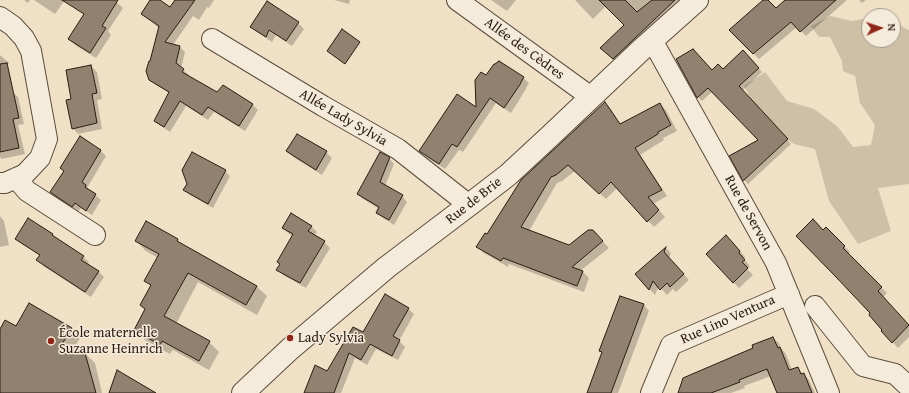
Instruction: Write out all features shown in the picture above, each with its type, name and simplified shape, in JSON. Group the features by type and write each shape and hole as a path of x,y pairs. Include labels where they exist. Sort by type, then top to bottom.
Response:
{"street":[{"name":"Allée des Cèdres","path":"457,0 591,98"},
{"name":"Rue de Brie","path":"243,393 290,349 387,267 508,175 652,40 697,0"},
{"path":"0,17 13,26 24,38 31,50 47,139 40,158 25,174 8,180"},
{"name":"Allée Lady Sylvia","path":"212,39 322,106 398,149 469,205"},
{"name":"Rue de Servon","path":"652,40 776,263 829,393"},
{"path":"8,180 95,235"},
{"name":"Rue Lino Ventura","path":"651,393 671,345 789,294"},
{"path":"815,306 863,366 895,374 909,387"}],"shaded area":[{"path":"830,16 852,21 861,19 861,48 901,48 901,26 908,30 909,29 909,184 878,188 891,231 858,244 829,201 815,149 794,144 764,123 744,86 765,72 787,101 814,109 838,127 853,147 871,145 875,125 860,103 855,76 843,71 842,61 830,37 819,37 811,26"}],"building":[{"path":"62,0 118,0 102,26 106,28 90,53 68,39 84,14"},
{"path":"150,0 160,0 170,7 175,0 195,0 165,42 180,46 176,63 184,69 182,72 217,92 223,85 253,104 239,126 208,107 202,115 180,101 164,127 154,121 169,92 149,80 146,71 159,26 141,14"},
{"path":"599,0 625,0 637,12 652,0 675,0 613,59 600,48 624,25"},
{"path":"763,0 768,0 776,8 785,0 836,0 800,32 791,22 753,54 729,30"},
{"path":"267,1 299,22 286,41 269,30 266,37 250,27"},
{"path":"342,29 360,42 345,64 327,51"},
{"path":"693,49 712,70 718,64 723,69 743,50 759,68 739,86 788,139 743,181 729,156 758,140 708,88 697,98 676,59"},
{"path":"499,61 524,77 504,108 490,98 457,147 452,144 439,164 419,151 457,94 476,107 475,80 481,72 486,75 494,64"},
{"path":"7,63 19,118 13,119 19,148 0,152 0,64"},
{"path":"91,65 97,93 92,94 97,123 72,129 66,100 71,99 66,70"},
{"path":"605,102 620,124 660,103 671,125 635,148 662,190 648,197 659,210 647,222 611,182 599,194 568,165 556,175 551,177 521,227 569,245 588,230 593,230 603,241 572,267 583,271 577,286 503,258 501,261 476,247 485,233 487,234 521,180"},
{"path":"297,134 327,151 316,170 286,151"},
{"path":"80,136 101,150 82,182 86,185 85,187 96,194 86,211 75,203 72,207 50,192 64,171 60,168"},
{"path":"192,152 226,170 208,204 183,190 187,184 182,170"},
{"path":"380,152 390,157 380,182 403,195 389,220 376,213 379,207 357,194"},
{"path":"291,213 312,226 308,231 325,241 300,283 276,270 280,264 277,262 293,234 282,228"},
{"path":"28,218 84,256 81,260 99,271 85,292 36,260 40,255 15,239"},
{"path":"813,219 823,230 826,227 845,246 843,248 882,287 878,291 909,325 892,343 869,315 870,313 796,236"},
{"path":"146,221 178,239 177,241 257,286 246,305 188,273 164,316 210,341 199,361 162,341 160,345 134,330 145,309 140,305 151,285 144,281 159,254 135,241"},
{"path":"726,235 740,251 739,253 745,260 742,262 748,268 733,283 706,254"},
{"path":"666,247 664,252 684,274 670,287 667,283 660,290 653,281 649,290 635,274"},
{"path":"385,294 409,308 393,336 400,340 392,356 370,344 361,360 349,353 334,393 304,393 315,365 327,371 353,327 363,332"},
{"path":"620,296 644,304 611,393 587,393 602,352 599,351"},
{"name":"École maternelle Suzanne Heinrich","path":"29,303 72,328 59,349 77,347 78,350 82,349 82,353 85,353 96,393 0,393 0,329 5,320 16,326"},
{"path":"773,337 778,348 780,347 789,370 798,367 801,374 804,373 812,393 777,393 767,369 739,380 740,382 711,393 678,393 683,378 753,348 752,345"},
{"path":"117,370 156,393 109,393"}],"place":[{"name":"Lady Sylvia","path":"290,338"},
{"name":"École maternelle Suzanne Heinrich","path":"51,341"}]}
